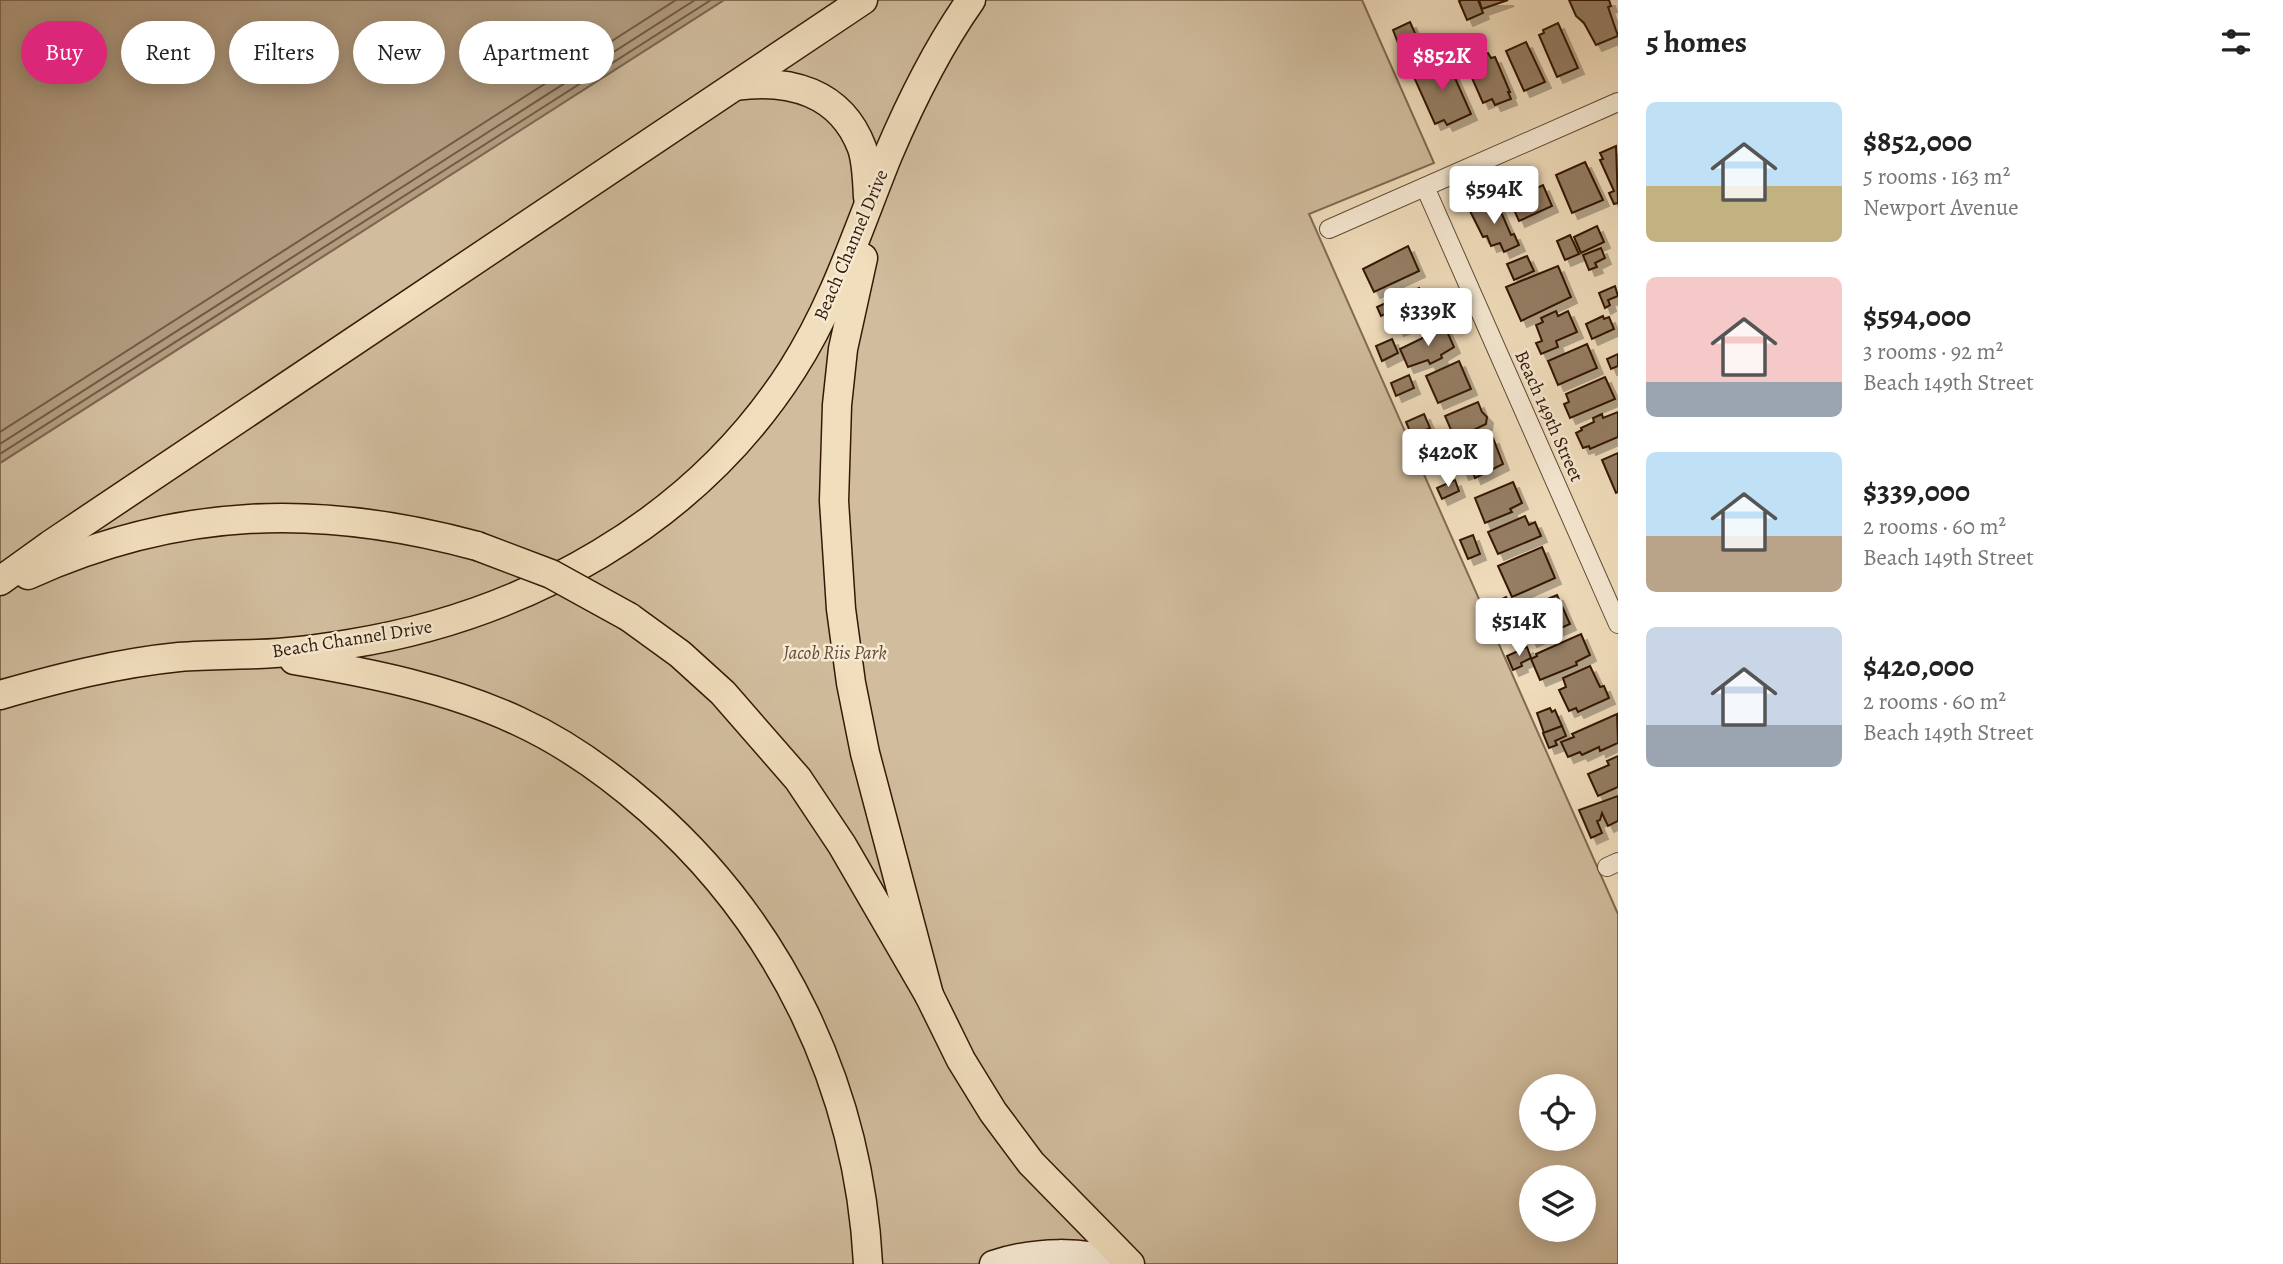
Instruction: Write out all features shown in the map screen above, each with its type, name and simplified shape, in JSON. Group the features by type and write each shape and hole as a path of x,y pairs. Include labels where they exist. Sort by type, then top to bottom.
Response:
{"main road":[{"path":"0,581 863,0"},
{"name":"Beach Channel Drive","path":"0,695 119,665 181,657 260,654 357,643 412,632 498,605 553,580 637,530 681,496 719,460 783,383 806,348 838,285 921,82 971,0"},
{"path":"734,86 768,83 814,93 839,112 863,150 868,207 862,265 844,349 837,405 834,501 838,574 845,645 865,753 929,995"},
{"path":"0,588 60,561 116,542 178,526 233,519 314,518 370,523 427,533 477,546 551,574 629,617 702,673 779,755 828,822 929,995 975,1085 1010,1137 1031,1163 1128,1264"},
{"path":"260,654 423,686 517,720 603,772 641,802 695,852 736,900 768,946 800,1001 823,1053 855,1158 863,1200 868,1264"}],"street":[{"path":"1329,229 1618,102"},
{"name":"Beach 149th Street","path":"1426,187 1618,624"},
{"path":"993,1264 1023,1256 1062,1253 1097,1256 1128,1264"}],"green space":[{"name":"Jacob Riis Park","path":"724,0 1362,0 1434,163 1309,214 1618,914 1618,1264 0,1264 0,463 593,84 614,84 614,70"}],"water":[{"path":"0,0 724,0 614,70 614,21 459,21 459,84 593,84 0,463"}],"building":[{"path":"1478,0 1483,13 1467,20 1459,1"},
{"path":"1479,0 1508,0 1482,9"},
{"path":"1569,0 1609,0 1611,6 1608,7 1618,36 1596,45 1584,23 1576,16"},
{"path":"1410,22 1418,40 1400,48 1393,30"},
{"path":"1558,23 1578,68 1557,77 1539,35"},
{"path":"1526,42 1545,82 1524,91 1506,51"},
{"path":"1488,53 1491,58 1495,57 1511,99 1495,105 1492,99 1483,103 1468,69 1473,67 1470,61"},
{"path":"1447,60 1471,114 1447,125 1444,120 1435,124 1413,75 1415,69 1421,66 1428,69"},
{"path":"1616,146 1618,203 1614,204 1609,193 1614,191 1600,160 1603,159 1600,153"},
{"path":"1585,162 1603,200 1572,213 1556,175"},
{"path":"1532,183 1535,189 1543,185 1552,206 1519,221 1507,194"},
{"path":"1492,198 1519,245 1504,252 1500,243 1491,246 1487,236 1483,237 1470,211"},
{"path":"1597,226 1604,242 1581,253 1574,237"},
{"path":"1570,235 1579,254 1565,260 1557,241"},
{"path":"1408,246 1419,271 1374,292 1363,269"},
{"path":"1601,248 1605,258 1595,263 1597,267 1589,270 1583,255"},
{"path":"1527,256 1534,271 1514,280 1507,264"},
{"path":"1558,266 1571,297 1521,321 1506,287"},
{"path":"1615,286 1618,296 1608,300 1610,305 1605,308 1599,293"},
{"path":"1419,288 1427,304 1432,302 1437,313 1398,330 1389,312 1381,316 1377,307"},
{"path":"1556,311 1558,316 1568,311 1577,332 1556,341 1558,347 1541,354 1536,343 1542,341 1536,325 1543,322 1541,318"},
{"path":"1603,316 1604,319 1609,317 1614,329 1592,339 1586,324"},
{"path":"1446,329 1454,347 1430,364 1428,360 1408,367 1400,349"},
{"path":"1392,339 1398,353 1382,361 1376,346"},
{"path":"1587,344 1597,368 1558,385 1548,361"},
{"path":"1618,354 1618,366 1611,369 1607,359"},
{"path":"1459,361 1471,389 1438,403 1426,376"},
{"path":"1409,375 1414,388 1396,396 1391,383"},
{"path":"1605,377 1615,399 1570,418 1564,404 1569,402 1566,394"},
{"path":"1478,402 1487,417 1486,424 1455,439 1445,416"},
{"path":"1618,412 1618,437 1590,449 1589,446 1583,448 1576,433 1594,422 1593,418 1602,414 1603,418"},
{"path":"1424,414 1430,428 1412,436 1406,422"},
{"path":"1482,435 1485,442 1493,438 1503,464 1475,478 1472,470 1463,474 1459,465 1451,468 1445,455 1457,450 1460,455 1461,445"},
{"path":"1618,453 1618,492 1616,493 1602,460"},
{"path":"1455,480 1459,491 1442,499 1437,488"},
{"path":"1513,482 1522,503 1510,509 1512,512 1485,523 1475,498"},
{"path":"1525,516 1529,525 1535,522 1541,536 1498,554 1488,532"},
{"path":"1473,535 1480,554 1468,559 1460,540"},
{"path":"1542,547 1555,578 1512,597 1498,566"},
{"path":"1557,595 1570,624 1531,641 1521,617 1547,606 1545,600"},
{"path":"1506,597 1511,608 1493,616 1488,606"},
{"path":"1511,608 1517,621 1499,629 1493,616"},
{"path":"1581,634 1590,655 1576,662 1577,665 1540,680 1531,659 1537,656 1536,654"},
{"path":"1527,647 1531,658 1513,670 1507,656"},
{"path":"1590,666 1600,687 1604,686 1609,698 1578,712 1576,708 1569,711 1559,690 1566,687 1563,678"},
{"path":"1550,708 1552,712 1555,710 1562,726 1544,733 1537,713"},
{"path":"1617,714 1618,743 1600,751 1599,747 1582,755 1580,752 1568,757 1561,742 1574,737 1572,734"},
{"path":"1562,726 1566,736 1555,741 1557,745 1549,748 1543,733"},
{"path":"1618,756 1618,787 1598,796 1588,774 1609,765 1607,761"},
{"path":"1618,796 1618,821 1608,826 1602,813 1597,821 1602,833 1591,838 1579,810"}]}
